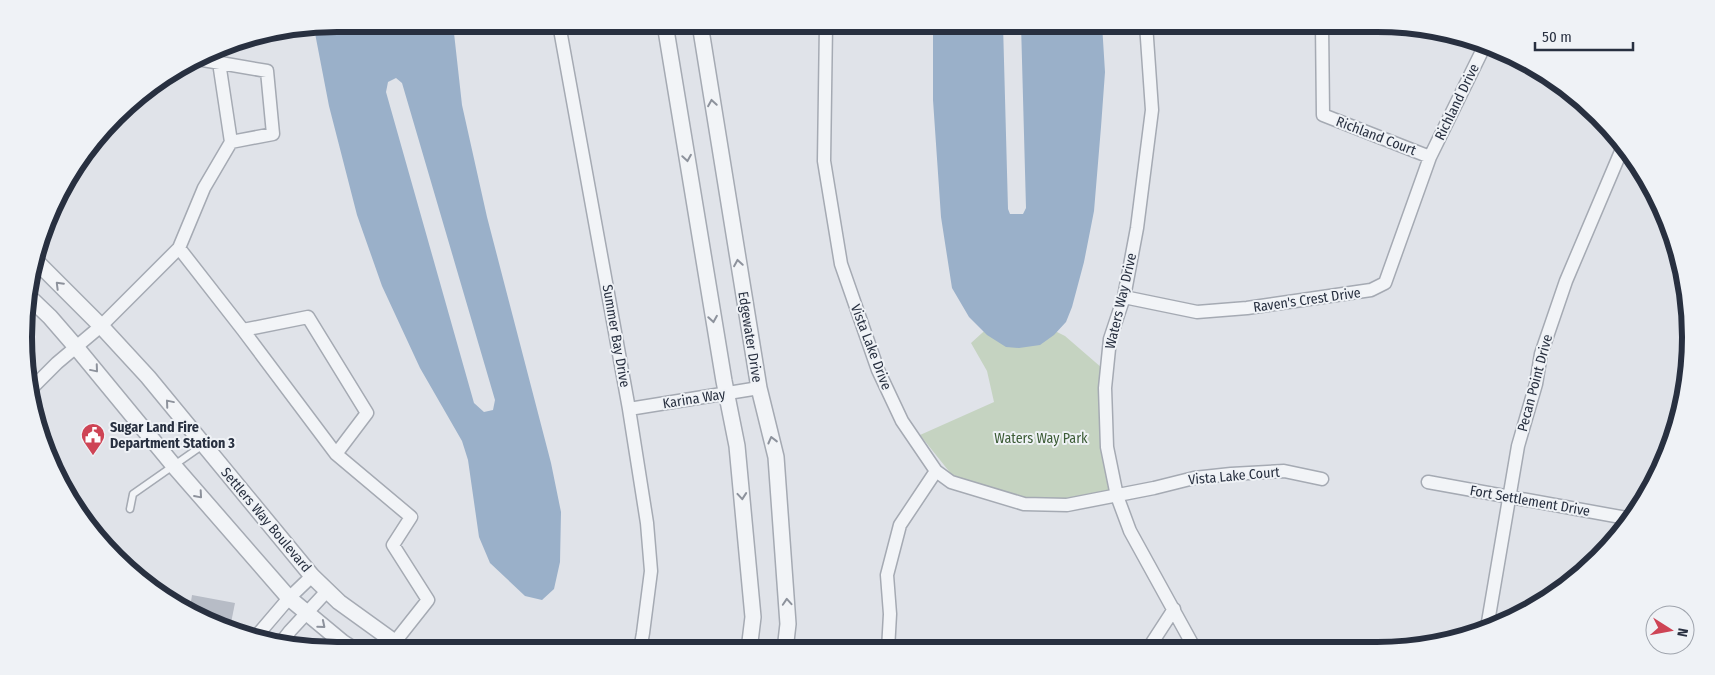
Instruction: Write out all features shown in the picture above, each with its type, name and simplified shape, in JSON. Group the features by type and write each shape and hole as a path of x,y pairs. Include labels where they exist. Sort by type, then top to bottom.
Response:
{"street":[{"name":"Summer Bay Drive","path":"560,32 629,409 646,523 651,571 641,642"},
{"path":"666,32 726,394 737,446 753,617 750,642"},
{"name":"Edgewater Drive","path":"701,32 759,388 776,457 788,624 786,642"},
{"name":"Vista Lake Drive","path":"826,32 824,161 841,264 878,370 902,421 936,472 950,482 1024,504 1067,505 1117,496"},
{"name":"Waters Way Drive","path":"1147,32 1152,110 1137,228 1124,297 1110,339 1105,388 1108,447 1117,496 1130,531 1191,642"},
{"name":"Richland Court","path":"1322,32 1323,115 1430,157"},
{"name":"Richland Drive","path":"1430,157 1482,51"},
{"path":"209,61 267,71 273,134 231,142"},
{"path":"36,384 101,326 178,248 204,188 231,142 220,69 222,64"},
{"name":"Pecan Point Drive","path":"1488,621 1518,446 1536,384 1541,354 1566,281 1620,153"},
{"name":"Raven's Crest Drive","path":"1124,297 1196,312 1247,308 1370,290 1385,283 1430,157"},
{"path":"178,248 243,330 336,454 411,518 393,545 428,600 403,642"},
{"name":"Settlers Way Boulevard","path":"41,266 101,326 148,377 312,576 339,602 393,642"},
{"path":"35,302 76,347 174,466 289,598 344,642"},
{"path":"243,330 308,316 367,413 336,454"},
{"name":"Karina Way","path":"629,409 759,388"},
{"name":"Vista Lake Court","path":"1117,496 1194,478 1231,474 1284,471 1322,479"},
{"path":"888,642 890,614 887,575 900,525 936,472"},
{"name":"Fort Settlement Drive","path":"1428,482 1623,517"},
{"path":"260,632 289,598 312,576"},
{"path":"285,638 306,612 328,591"},
{"path":"1153,642 1174,609"}],"lane":[{"path":"130,510 133,494 204,444"}],"green space":[{"name":"Waters Way Park","path":"992,324 1049,328 1065,336 1102,368 1099,415 1109,492 1064,499 1022,497 952,475 920,435 994,402 987,371 971,343"}],"water":[{"path":"454,32 462,105 487,217 551,463 561,512 560,562 554,589 542,600 525,596 490,563 479,537 468,460 462,441 420,368 382,286 357,215 329,106 315,33","holes":["396,78 402,83 495,400 493,410 484,412 474,403 386,92 388,82"]},
{"path":"933,32 1003,32 1008,209 1010,214 1023,214 1026,208 1021,32 1102,32 1105,72 1094,211 1084,262 1066,322 1054,335 1040,345 1019,348 1006,347 987,335 969,317 952,288 941,217 933,100"}],"building":[{"path":"192,595 235,603 231,623 190,605"}],"place":[{"name":"Sugar Land Fire Department Station 3","path":"93,456"}]}
